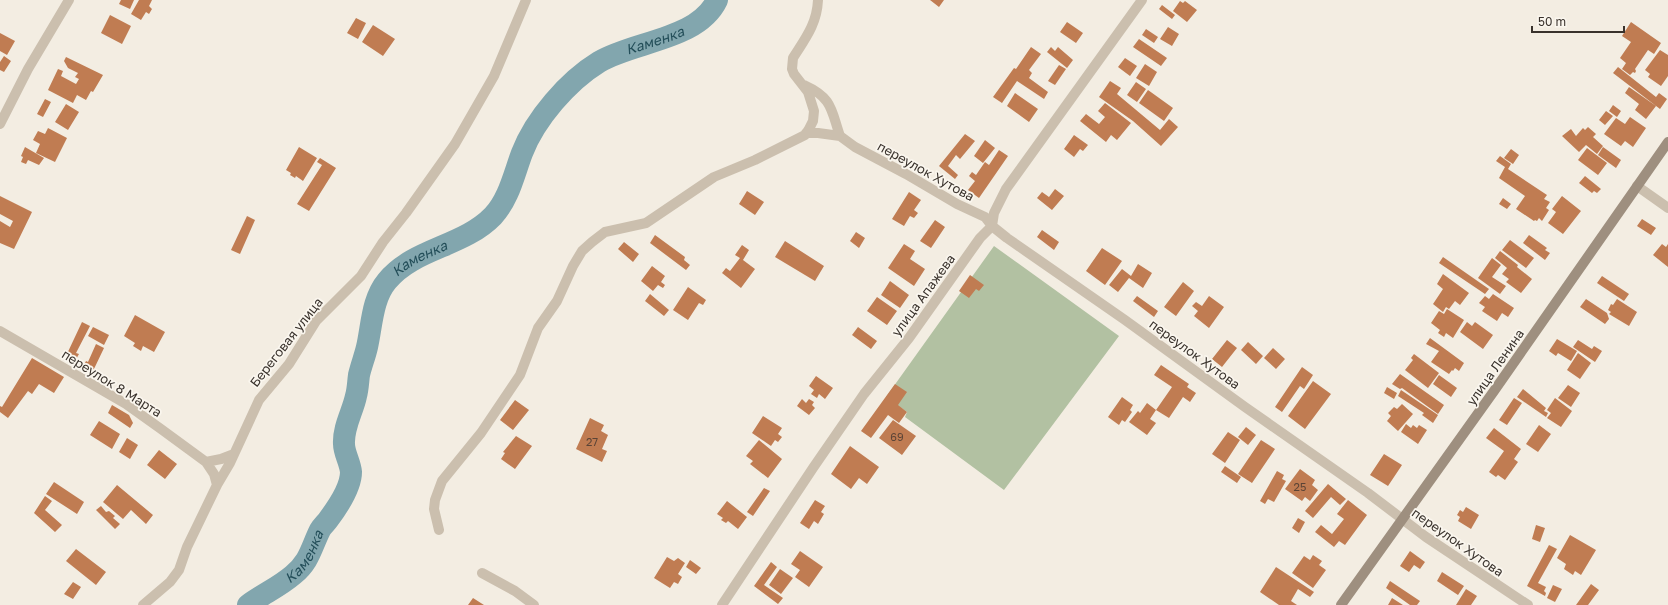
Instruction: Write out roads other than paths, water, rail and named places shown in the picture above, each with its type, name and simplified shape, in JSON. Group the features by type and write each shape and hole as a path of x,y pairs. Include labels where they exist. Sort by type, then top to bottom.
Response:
{"street":[{"path":"0,124 28,69 69,0"},
{"name":"Береговая улица","path":"143,605 170,582 179,570 187,547 234,454 259,400 289,364 316,321 360,276 446,156 494,76 526,0"},
{"path":"439,530 434,508 435,500 442,481 481,434 520,375 538,328 556,301 582,251 600,235 634,224 646,223 714,177 789,144 806,133 813,120 814,111 808,92 794,74 791,63 811,29 816,16 818,0"},
{"name":"улица Апажева","path":"722,605 864,394 909,338 980,238 992,226 994,213 1006,189 1142,0"},
{"path":"804,85 820,94 828,103 833,111 840,136 806,133"},
{"name":"переулок Хутова","path":"840,136 855,147 906,174 957,204 985,217 992,226 1368,493 1426,538 1528,605"},
{"name":"улица Ленина","path":"1341,605 1668,142"},
{"path":"1637,186 1668,208"},
{"name":"переулок 8 Марта","path":"0,331 126,404 206,462"},
{"path":"217,485 214,474 206,462 221,459 234,454"},
{"path":"482,573 515,591 534,605"}],"waterway":[{"name":"Каменка","path":"248,605 299,570 310,554 321,529 343,498 349,485 351,472 344,447 345,431 355,402 359,375 367,347 375,304 387,281 398,270 411,261 468,235 493,216 499,209 507,194 522,153 535,127 564,90 576,79 599,62 613,55 681,32 695,24 708,13 717,0"}]}
